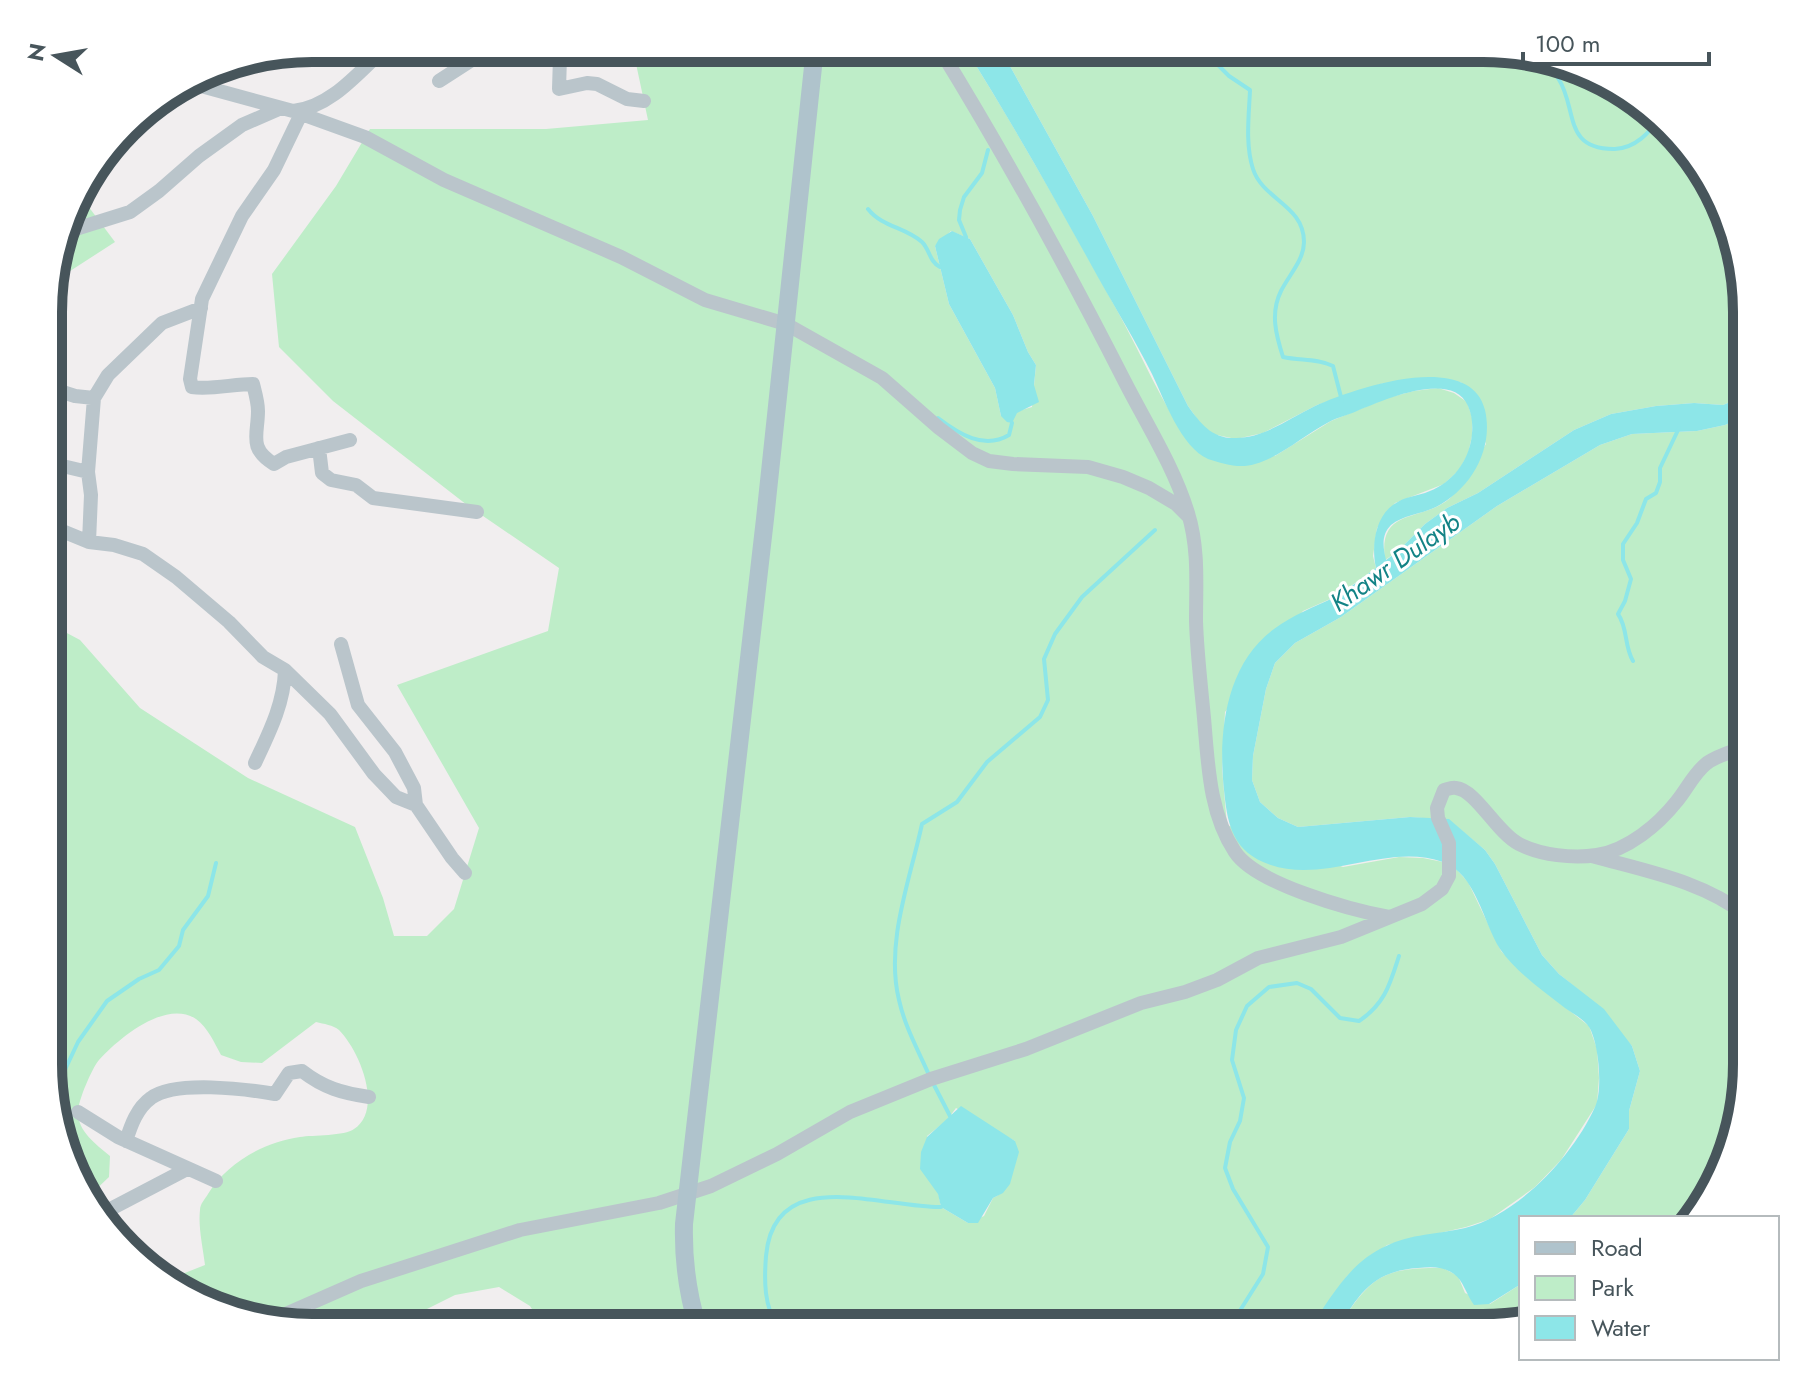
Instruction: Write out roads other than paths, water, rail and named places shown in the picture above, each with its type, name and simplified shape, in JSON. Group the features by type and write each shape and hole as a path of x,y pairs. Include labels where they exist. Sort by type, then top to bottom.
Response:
{"main road":[{"path":"693,1313 683,1257 688,1193 813,63"}],"street":[{"path":"76,229 130,212 242,125 306,110 325,102 368,63"},
{"path":"439,81 467,63"},
{"path":"561,63 559,89 597,84 627,99 644,101"},
{"path":"948,63 1069,273 1169,466 1189,517 1197,568 1199,670 1211,789 1236,854 1252,869 1283,885 1389,918"},
{"path":"205,87 365,137 444,180 621,257 705,300 786,324 882,378 972,453 1001,463 1088,467 1123,477 1176,504 1189,517"},
{"path":"291,112 274,170 242,216 202,299 190,379 192,387 253,384 258,411 256,444 262,457 274,464 286,457 350,440"},
{"path":"89,542 91,495 88,472 94,398 108,375 162,323 201,308"},
{"path":"62,392 94,398"},
{"path":"319,448 322,473 331,480 356,485 373,498 477,512"},
{"path":"62,466 88,472"},
{"path":"62,531 89,542 114,545 143,554 176,577 229,622 263,657 285,670 330,714 374,774 396,797 416,805"},
{"path":"341,644 358,705 395,752 414,788 416,805 465,873"},
{"path":"255,763 272,727 284,690 285,670"},
{"path":"289,1313 361,1281 520,1230 659,1203 688,1193 738,1174 850,1112 931,1079 1026,1049 1141,1003 1185,992 1217,980 1258,958 1341,937 1422,904 1442,889 1449,876 1449,843 1437,808 1444,790 1456,788 1472,795 1483,812 1518,844 1542,852 1571,856 1598,855 1624,846 1650,829 1676,803 1697,773 1709,762 1732,752"},
{"path":"1590,855 1692,885 1732,905"},
{"path":"126,1141 132,1122 143,1105 164,1090 215,1088 275,1094 289,1073 302,1071 318,1084 339,1093 369,1097"},
{"path":"78,1112 126,1141 216,1181"},
{"path":"110,1209 187,1169"}],"water":[{"name":"Khawr Dulayb","path":"974,63 1008,63 1093,216 1188,406 1214,433 1228,438 1257,435 1332,399 1408,378 1434,377 1457,381 1475,391 1485,410 1487,425 1483,453 1477,466 1460,490 1449,499 1391,525 1384,537 1386,560 1447,508 1478,493 1574,430 1611,414 1656,406 1694,403 1723,405 1733,401 1733,421 1725,425 1697,431 1632,434 1600,445 1497,506 1341,617 1295,643 1275,663 1266,689 1253,756 1252,780 1260,802 1278,818 1298,827 1410,817 1449,819 1485,850 1495,864 1542,955 1559,974 1604,1009 1632,1046 1640,1071 1629,1111 1629,1129 1572,1216 1519,1216 1519,1285 1489,1304 1474,1305 1454,1274 1428,1267 1403,1270 1379,1279 1361,1294 1347,1314 1320,1314 1342,1281 1373,1253 1405,1239 1465,1228 1485,1221 1524,1197 1542,1181 1573,1145 1595,1107 1599,1078 1597,1055 1589,1027 1530,981 1506,957 1471,888 1454,868 1443,862 1421,857 1399,857 1307,870 1285,869 1252,856 1237,841 1229,822 1222,768 1228,702 1245,661 1274,629 1335,597 1376,568 1376,532 1383,515 1399,501 1442,485 1465,459 1472,432 1468,406 1460,395 1447,390 1416,391 1332,420 1274,456 1255,464 1226,464 1198,453 1174,421 1133,338"},
{"path":"952,231 970,239 1013,315 1036,365 1034,385 1039,402 1017,413 1012,423 1001,416 995,388 949,304 935,246 939,239"},
{"path":"961,1106 1015,1141 1019,1152 1010,1184 1003,1193 993,1198 978,1223 968,1223 941,1207 938,1194 920,1169 921,1152 927,1137"}],"waterway":[{"path":"1216,63 1250,90 1248,140 1253,169 1258,180 1290,211 1302,230 1302,255 1281,291 1276,308 1276,332 1283,357 1333,366 1342,401"},
{"path":"1554,73 1564,90 1574,125 1587,143 1598,147 1622,148 1635,143 1652,128"},
{"path":"966,237 959,220 960,210 964,197 982,173 988,150"},
{"path":"868,209 880,220 922,242 940,267"},
{"path":"938,418 972,438 990,441 1009,435 1012,423"},
{"path":"1633,661 1618,614 1631,579 1623,560 1623,544 1637,523 1646,499 1656,493 1660,468 1679,428"},
{"path":"929,1075 905,1020 895,978 897,934 922,824 957,802 987,762 1040,717 1048,700 1044,659 1055,634 1082,597 1155,530"},
{"path":"63,1074 78,1042 107,1001 139,979 159,970 179,946 183,930 208,896 216,863"},
{"path":"1238,1314 1263,1274 1268,1247 1233,1189 1225,1168 1244,1098 1232,1060 1236,1030 1247,1006 1269,987 1297,983 1311,989 1340,1018 1359,1021 1381,1000 1399,956"},
{"path":"933,1083 950,1116"},
{"path":"771,1313 766,1293 766,1256 773,1227 788,1209 809,1200 834,1197 941,1207"}]}
